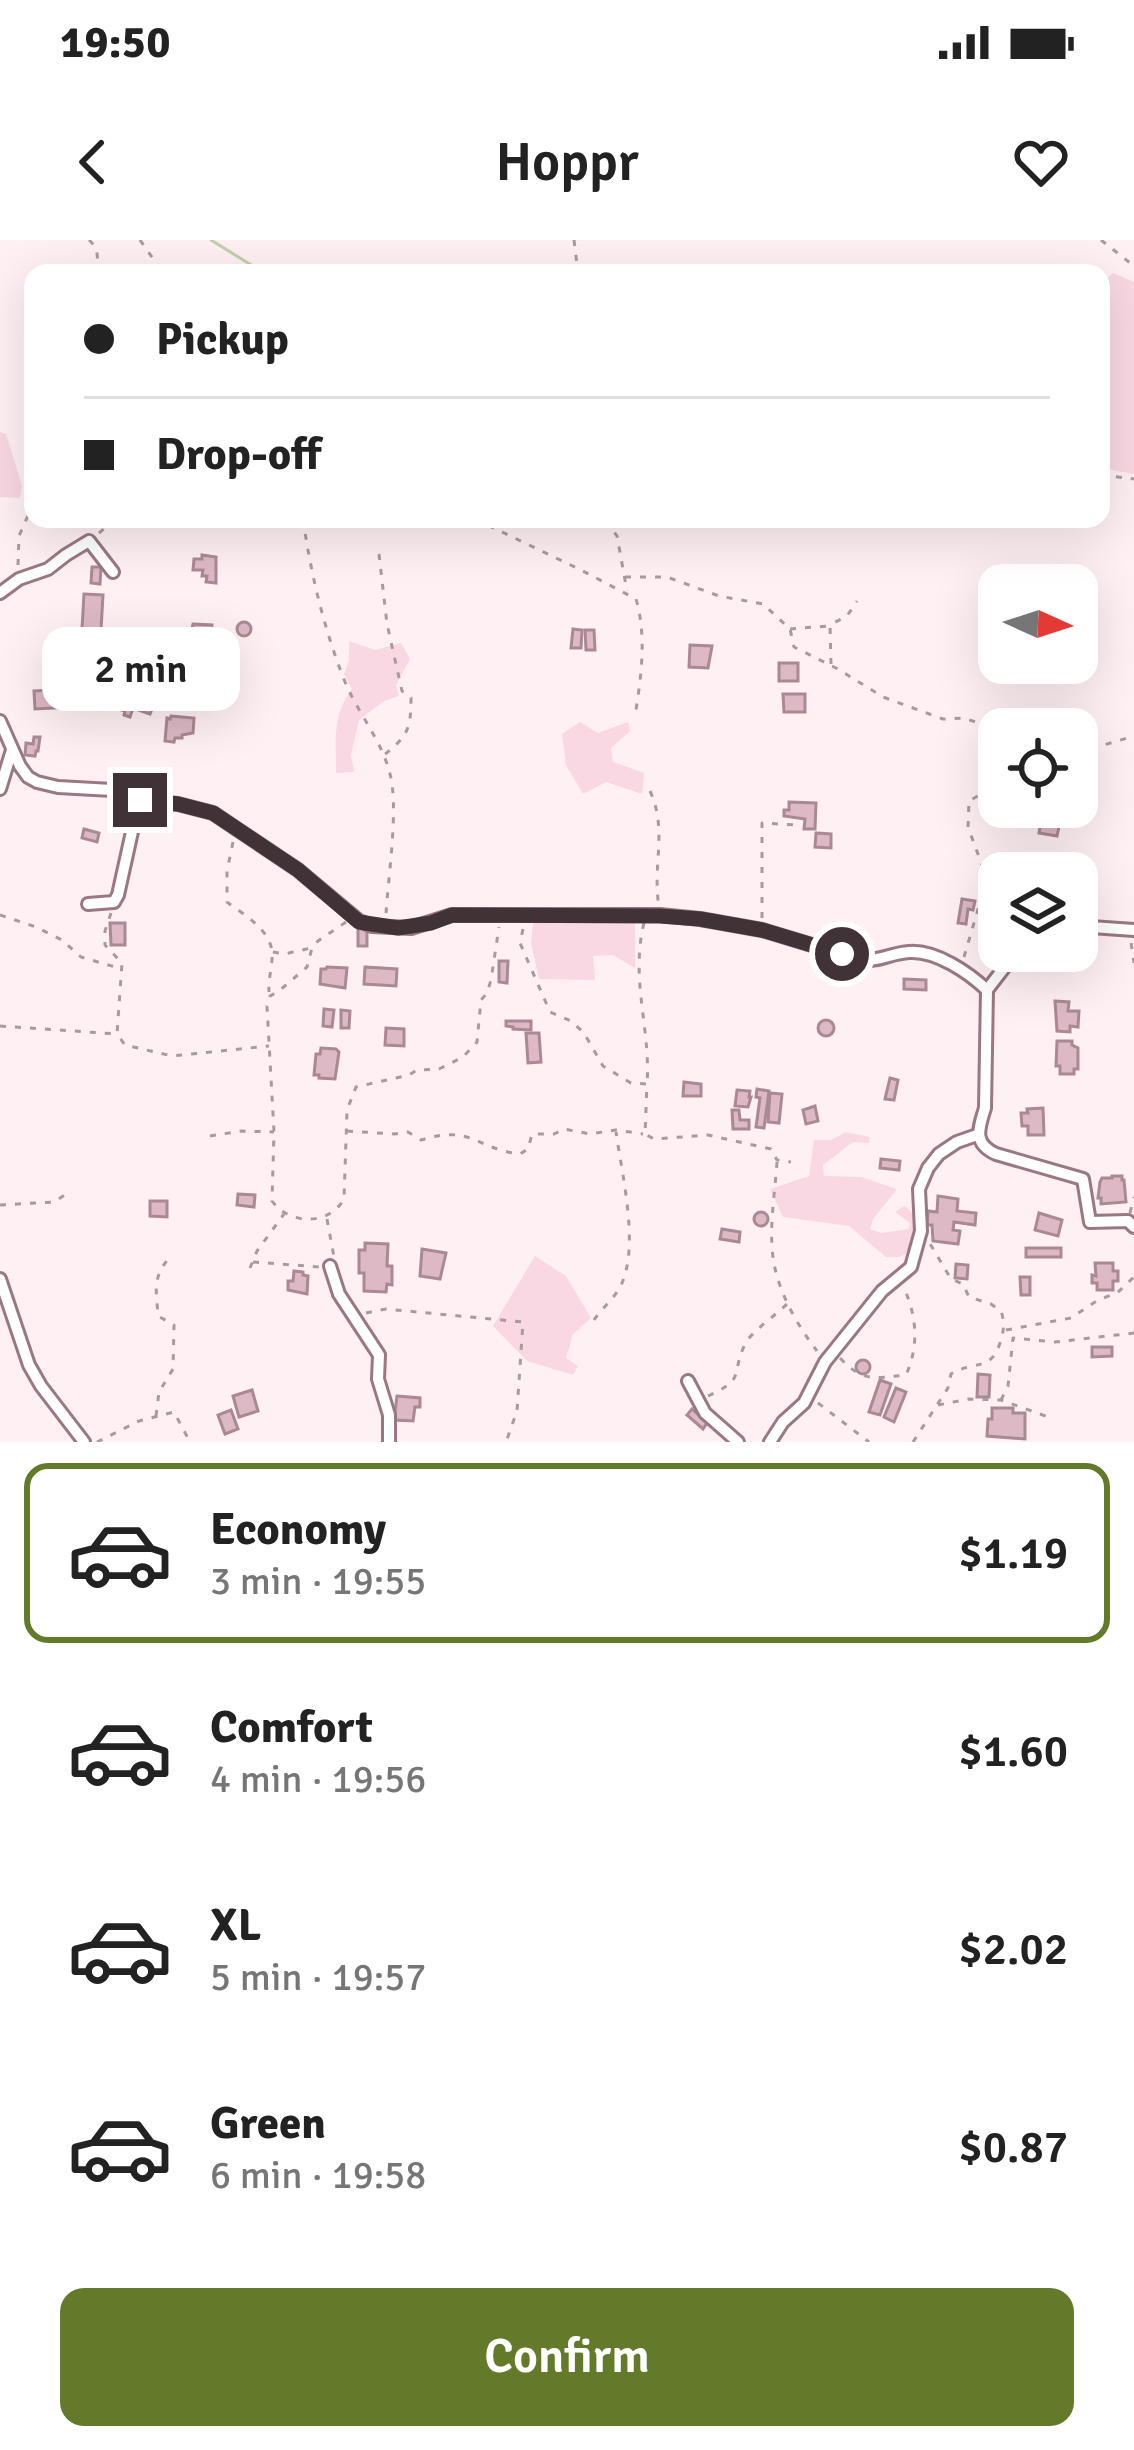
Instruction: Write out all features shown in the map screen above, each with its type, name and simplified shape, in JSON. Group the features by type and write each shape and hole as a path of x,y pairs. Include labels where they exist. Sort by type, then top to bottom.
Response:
{"street":[{"path":"0,593 89,541 113,572"},
{"path":"0,721 28,777 58,787 112,790 213,813 298,870 359,922 412,928 452,915 700,919 762,930 874,962 920,952 961,970 987,990"},
{"path":"0,789 11,750"},
{"path":"88,904 114,902 140,800"},
{"path":"1098,927 1133,929"},
{"path":"1001,972 987,990 986,1108 977,1135 985,1149 996,1154 1083,1179 1090,1222 1131,1224"},
{"path":"770,1442 804,1403 825,1362 882,1291 911,1267 921,1231 919,1189 928,1168 939,1154 977,1135"},
{"path":"330,1266 339,1294 379,1355 389,1442"},
{"path":"0,1279 28,1364 84,1442"},
{"path":"688,1381 705,1413 738,1442"}],"path":[{"path":"1101,240 1134,266"},
{"path":"19,579 19,536 24,525"},
{"path":"89,541 105,528"},
{"path":"305,528 315,589 346,684 390,773 393,796 385,928"},
{"path":"493,528 636,599 641,682 635,716"},
{"path":"611,528 627,593"},
{"path":"379,554 395,660 402,691 411,698 405,737 383,756"},
{"path":"625,577 668,577 719,596 763,604 790,628 794,647 884,697 943,719 978,723"},
{"path":"790,628 830,626 847,616 856,601"},
{"path":"830,626 831,665"},
{"path":"1098,747 1134,736"},
{"path":"650,791 659,811 656,892 660,916"},
{"path":"978,796 969,801 968,827 978,854"},
{"path":"762,930 762,823 798,824"},
{"path":"238,829 227,871 227,902 251,920 268,939 272,952 267,1006 274,1132 272,1202 284,1214 316,1220 340,1208 347,1110 356,1087 409,1076 417,1070 439,1069 463,1057 477,1042 481,1000 491,980 500,917"},
{"path":"114,902 104,932 105,945 122,963 117,1034 125,1045 159,1055 271,1046"},
{"path":"961,970 978,910"},
{"path":"0,915 62,940 81,957 122,969"},
{"path":"526,915 520,943 550,1012 584,1033 603,1066 631,1083 647,1084"},
{"path":"646,916 638,950 644,1038 650,1052 646,1134"},
{"path":"270,996 307,967 318,940 351,919 359,922"},
{"path":"1133,929 1134,963"},
{"path":"272,952 312,948"},
{"path":"0,1026 117,1034"},
{"path":"346,1131 409,1132 421,1140 464,1135 520,1154 528,1149 532,1134 564,1129 590,1134 616,1130 654,1139 708,1135 771,1149 777,1160 772,1255 802,1331 825,1362"},
{"path":"593,1320 620,1290 626,1273 629,1241 616,1130"},
{"path":"210,1136 274,1132"},
{"path":"777,1160 791,1162"},
{"path":"0,1205 54,1202 69,1192"},
{"path":"1131,1224 1134,1197"},
{"path":"284,1214 251,1265 330,1266 334,1263 327,1217"},
{"path":"913,1442 948,1388 951,1374 965,1365 986,1364 995,1358 1004,1330 1001,1311 969,1297 963,1284 951,1279 921,1231"},
{"path":"156,1415 159,1392 173,1369 174,1325 158,1316 155,1281 172,1254"},
{"path":"835,1352 854,1374 872,1378 906,1375 916,1328 912,1304 899,1277"},
{"path":"1004,1330 1071,1318 1117,1293 1134,1277"},
{"path":"700,1400 731,1386 746,1340 789,1303"},
{"path":"355,1316 386,1309 523,1322 517,1411 506,1442"},
{"path":"1001,1400 1013,1338 1055,1342 1134,1333"},
{"path":"808,1394 869,1442"},
{"path":"936,1405 1001,1400 1051,1418"},
{"path":"97,1442 156,1415 174,1412 190,1442"}],"shaded area":[{"path":"1113,273 1134,282 1134,474 1110,470"},
{"path":"0,432 6,434 22,486 20,498 0,497"},
{"path":"349,641 375,650 401,643 410,659 396,685 399,696 359,720 351,755 354,772 336,773 338,719 352,689 344,674"},
{"path":"580,722 598,733 628,722 630,731 611,748 613,762 644,773 642,794 606,782 583,794 566,765 562,734"},
{"path":"635,913 635,968 613,955 593,956 595,980 539,979 531,943 534,915"},
{"path":"846,1132 870,1137 869,1143 853,1142 823,1165 824,1176 861,1177 897,1189 870,1229 881,1233 909,1229 910,1223 895,1212 904,1206 909,1210 915,1225 913,1250 899,1257 886,1257 849,1226 783,1217 770,1189 809,1176 814,1140 831,1140"},
{"path":"535,1256 566,1276 591,1318 573,1334 566,1358 578,1366 573,1375 527,1361 493,1326"}],"building":[{"path":"216,557 216,583 206,582 203,570 193,570 194,559"},
{"path":"92,567 101,567 100,584 91,583"},
{"path":"84,594 103,595 101,630 82,629"},
{"path":"244,622 251,629 244,636 237,629"},
{"path":"193,624 212,625 210,650 188,649"},
{"path":"573,629 582,630 581,648 571,648"},
{"path":"585,630 594,630 595,650 586,650"},
{"path":"690,645 712,646 708,668 689,667"},
{"path":"125,657 145,658 141,680 125,677"},
{"path":"779,663 798,663 798,681 779,681"},
{"path":"72,689 73,707 35,709 34,691"},
{"path":"121,694 154,704 150,714 133,708 130,717 124,715 125,711 115,708"},
{"path":"783,694 805,694 805,712 784,712"},
{"path":"171,716 194,718 193,733 165,741"},
{"path":"34,737 40,737 38,751 35,756 25,755 26,743 33,744"},
{"path":"789,802 816,803 815,829 804,829 805,819 784,816"},
{"path":"1040,828 1059,828 1057,836 1039,833"},
{"path":"84,829 99,833 97,842 82,838"},
{"path":"816,833 831,834 831,848 815,847"},
{"path":"962,899 975,901 973,910 968,909 966,924 958,923"},
{"path":"358,922 367,922 367,946 358,946"},
{"path":"110,923 125,923 125,945 111,945"},
{"path":"499,961 508,961 507,983 499,982"},
{"path":"365,967 397,969 396,986 364,984"},
{"path":"347,968 345,988 320,984 321,969"},
{"path":"904,979 926,980 926,990 904,989"},
{"path":"1055,1001 1069,1002 1068,1011 1079,1011 1078,1027 1057,1031"},
{"path":"324,1009 334,1010 332,1027 323,1026"},
{"path":"341,1010 350,1011 349,1028 341,1028"},
{"path":"826,1020 834,1028 826,1036 818,1028"},
{"path":"506,1021 531,1021 531,1030 513,1029"},
{"path":"386,1028 404,1029 404,1046 385,1045"},
{"path":"526,1033 539,1033 541,1062 528,1063"},
{"path":"1057,1041 1072,1041 1078,1048 1074,1074 1060,1074"},
{"path":"321,1048 339,1052 335,1079 314,1075"},
{"path":"890,1078 898,1080 894,1100 885,1099"},
{"path":"684,1082 701,1084 701,1096 683,1096"},
{"path":"757,1089 769,1091 764,1128 756,1127"},
{"path":"737,1090 750,1091 748,1107 735,1106"},
{"path":"770,1093 782,1094 779,1123 768,1122"},
{"path":"815,1106 818,1121 806,1124 803,1110"},
{"path":"1043,1108 1044,1135 1028,1135 1021,1113"},
{"path":"732,1110 739,1110 740,1120 749,1120 749,1129 733,1129"},
{"path":"881,1159 900,1161 899,1170 880,1168"},
{"path":"1122,1176 1126,1202 1101,1204 1100,1182"},
{"path":"238,1194 255,1195 254,1207 237,1205"},
{"path":"938,1196 958,1199 957,1211 976,1213 975,1225 954,1222 953,1230 960,1231 958,1244 933,1241 928,1211 937,1212"},
{"path":"150,1201 167,1201 167,1217 150,1216"},
{"path":"761,1212 768,1219 761,1226 754,1219"},
{"path":"1039,1213 1062,1220 1058,1236 1035,1230"},
{"path":"722,1229 740,1232 739,1242 720,1239"},
{"path":"365,1243 388,1244 392,1285 387,1284 386,1292 364,1291 359,1250 365,1250"},
{"path":"1026,1248 1061,1248 1061,1257 1026,1257"},
{"path":"422,1249 446,1253 440,1279 420,1276"},
{"path":"1095,1263 1113,1263 1118,1281 1113,1281 1113,1290 1097,1290 1097,1283 1092,1283"},
{"path":"956,1264 968,1265 967,1279 955,1278"},
{"path":"294,1271 308,1276 307,1294 288,1290"},
{"path":"1020,1277 1030,1277 1030,1295 1021,1295"},
{"path":"1092,1347 1112,1347 1112,1356 1092,1357"},
{"path":"863,1360 870,1367 863,1374 856,1367"},
{"path":"978,1374 990,1375 989,1397 977,1397"},
{"path":"880,1380 891,1384 880,1415 869,1412"},
{"path":"896,1388 906,1392 894,1422 884,1417"},
{"path":"252,1390 258,1411 239,1417 233,1396"},
{"path":"397,1396 420,1398 413,1421 394,1420"},
{"path":"992,1408 1025,1413 1025,1439 987,1436"},
{"path":"692,1409 707,1423 703,1429 687,1415"},
{"path":"231,1410 238,1429 225,1434 218,1415"}],"waterway":[{"path":"211,240 250,264"}],"route":[{"path":"140,800 213,813 298,870 359,922 372,926 412,928 452,915 660,916 762,930 842,954"}]}
